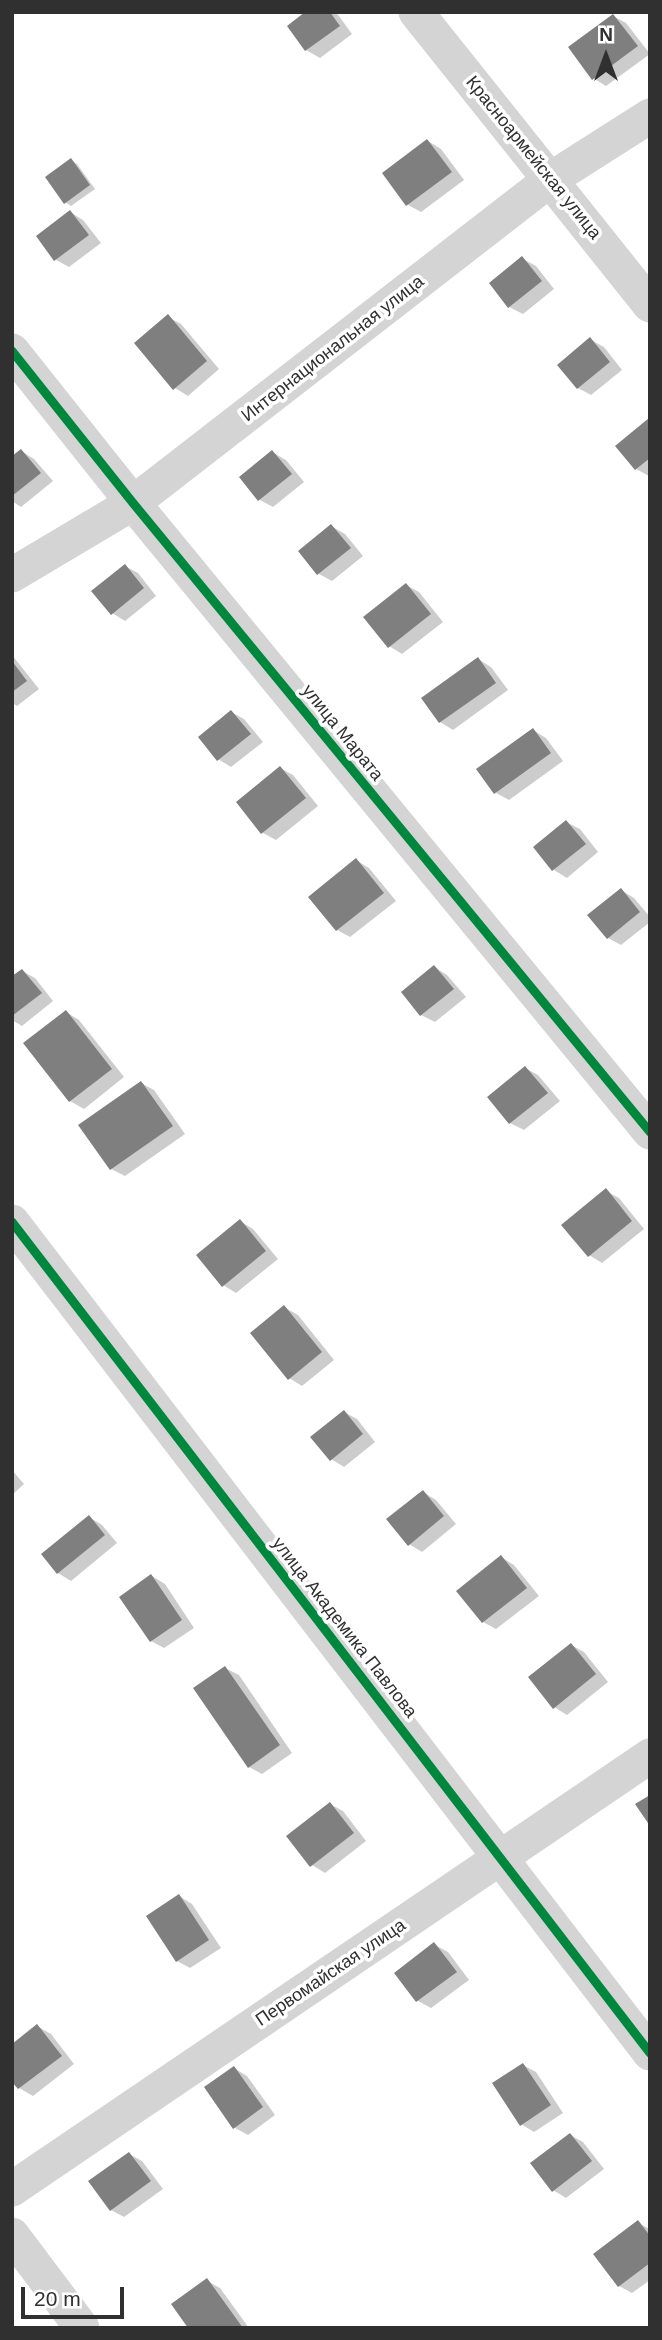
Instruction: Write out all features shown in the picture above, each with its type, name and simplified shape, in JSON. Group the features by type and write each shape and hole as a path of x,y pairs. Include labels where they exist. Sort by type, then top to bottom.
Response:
{"street":[{"name":"Красноармейская улица","path":"416,12 650,305"},
{"name":"Интернациональная улица","path":"12,575 133,503 551,180 650,116"},
{"name":"улица Марата","path":"12,351 133,503 650,1132"},
{"name":"улица Академика Павлова","path":"12,1222 650,2053"},
{"name":"Первомайская улица","path":"12,2189 650,1756"},
{"path":"12,2235 82,2328"}],"building":[{"path":"305,12 330,12 340,26 305,51 287,26"},
{"path":"613,14 638,46 592,80 568,47"},
{"path":"427,139 452,172 406,206 382,173"},
{"path":"71,158 90,185 64,204 45,177"},
{"path":"70,210 89,235 54,261 36,236"},
{"path":"522,256 542,281 508,308 489,283"},
{"path":"168,314 207,361 173,390 134,343"},
{"path":"590,337 610,362 577,389 557,365"},
{"path":"649,418 650,458 635,470 615,446"},
{"path":"21,449 41,473 12,496 12,456"},
{"path":"272,450 292,474 258,501 239,477"},
{"path":"331,524 351,548 317,575 298,551"},
{"path":"125,564 144,588 111,615 91,591"},
{"path":"406,583 431,614 388,648 363,617"},
{"path":"478,657 496,683 439,723 421,698"},
{"path":"12,661 27,681 12,692"},
{"path":"231,710 251,734 217,761 198,737"},
{"path":"533,728 551,753 494,794 476,769"},
{"path":"280,766 306,798 261,834 236,802"},
{"path":"566,820 586,844 552,871 533,847"},
{"path":"356,858 384,893 336,931 308,897"},
{"path":"621,888 640,912 607,939 587,915"},
{"path":"434,965 454,989 420,1016 401,992"},
{"path":"22,969 42,993 12,1016 12,976"},
{"path":"66,1010 112,1069 69,1102 23,1043"},
{"path":"525,1066 548,1093 509,1124 487,1097"},
{"path":"141,1081 173,1126 110,1170 78,1125"},
{"path":"606,1188 632,1221 588,1257 561,1225"},
{"path":"240,1219 266,1251 222,1287 196,1255"},
{"path":"284,1305 322,1352 288,1380 250,1333"},
{"path":"344,1410 363,1434 330,1461 310,1437"},
{"path":"423,1490 444,1516 408,1546 386,1519"},
{"path":"89,1515 105,1535 57,1574 41,1554"},
{"path":"501,1555 527,1588 482,1623 456,1591"},
{"path":"151,1574 182,1620 150,1642 119,1597"},
{"path":"571,1643 596,1674 553,1709 528,1677"},
{"path":"225,1666 280,1745 248,1768 193,1688"},
{"path":"650,1795 650,1826 635,1804"},
{"path":"330,1802 354,1833 310,1867 286,1836"},
{"path":"179,1894 209,1940 176,1962 146,1916"},
{"path":"434,1942 457,1972 416,2002 394,1973"},
{"path":"37,2024 62,2056 18,2089 12,2082 12,2044"},
{"path":"523,2063 551,2105 520,2126 492,2083"},
{"path":"234,2066 263,2107 233,2129 204,2087"},
{"path":"570,2133 592,2161 552,2192 530,2163"},
{"path":"129,2152 151,2181 110,2211 88,2181"},
{"path":"638,2220 650,2236 650,2263 618,2287 593,2254"},
{"path":"207,2278 243,2328 188,2328 171,2304"}],"cycle path":[{"path":"12,351 133,503 650,1132"},
{"path":"12,1222 650,2053"}]}
